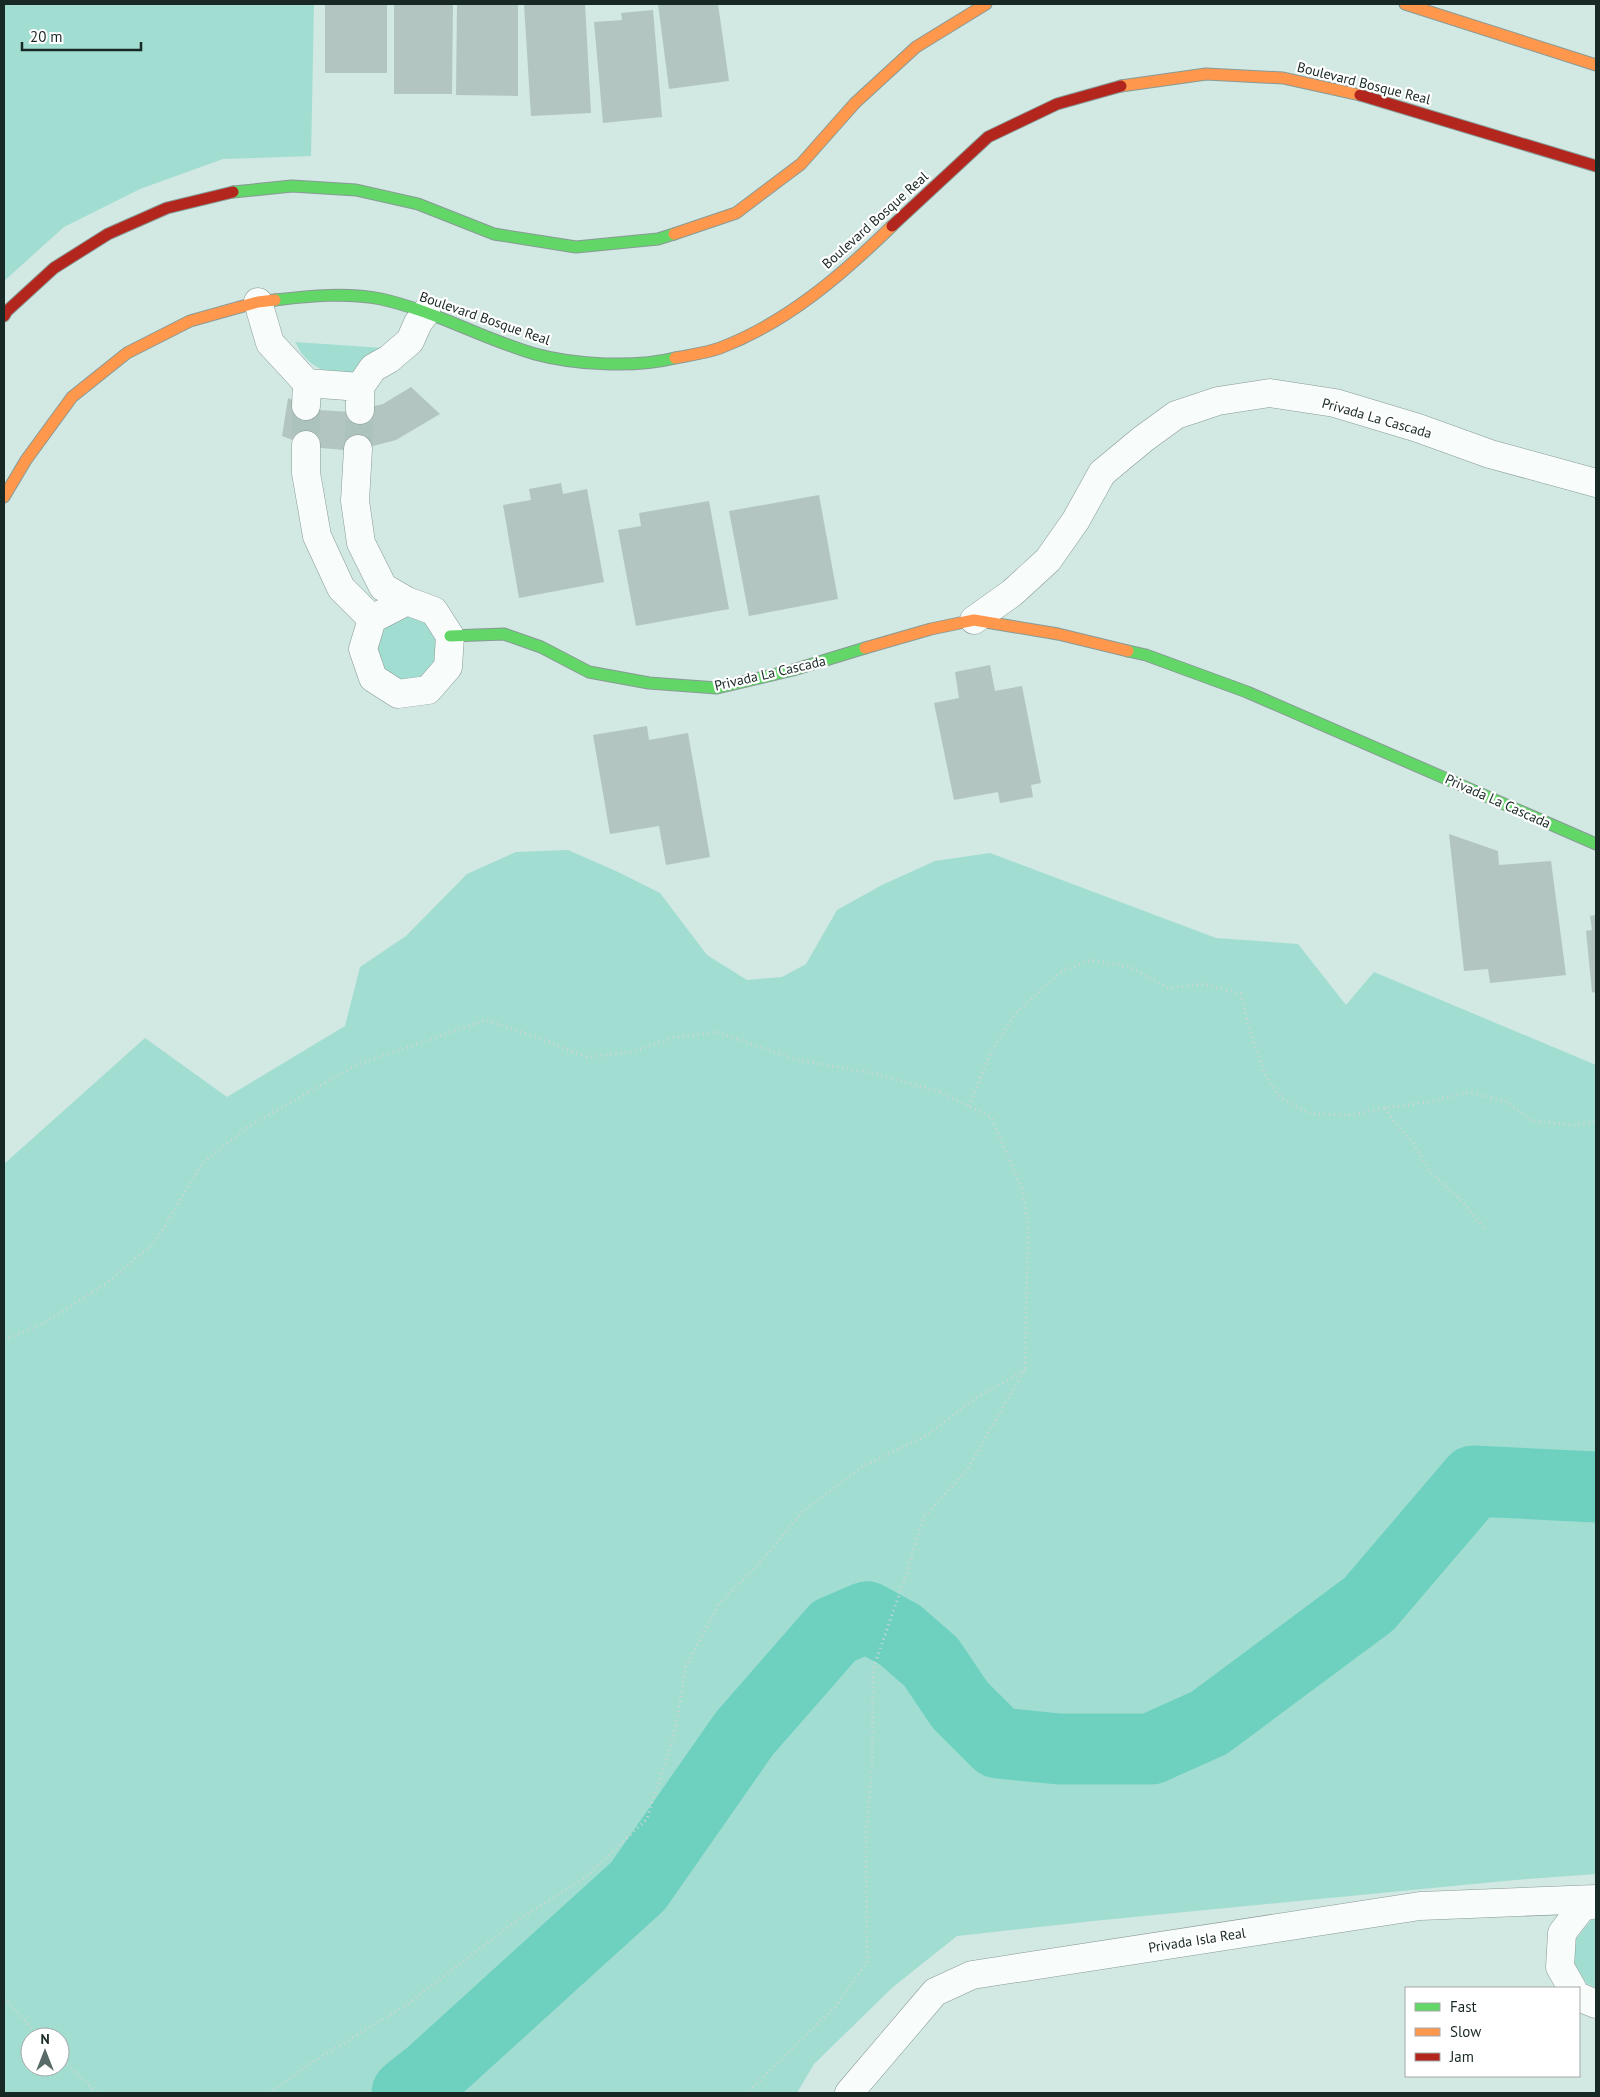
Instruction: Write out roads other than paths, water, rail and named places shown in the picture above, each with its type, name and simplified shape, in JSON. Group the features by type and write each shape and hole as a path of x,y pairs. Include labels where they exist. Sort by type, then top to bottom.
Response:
{"main road":[{"path":"4,316 7,311 54,268 108,234 167,208 228,192 292,186 356,190 418,204 494,234 576,246 658,239 736,213 800,164 855,103 916,47 986,4"},
{"path":"1405,4 1596,65"},
{"name":"Boulevard Bosque Real","path":"4,497 26,460 72,397 127,353 190,321 258,302 299,296 340,296 380,299 426,312 536,354 597,364 659,362 719,348 775,322 824,286 867,251 988,137 1057,104 1130,83 1206,74 1283,78 1357,94 1596,166"},
{"name":"Privada La Cascada","path":"450,636 504,634 541,647 589,672 649,683 718,688 793,670 876,644 974,620 1058,634 1146,655 1247,692 1596,844"}],"street":[{"path":"258,302 270,343 306,394 360,398 373,368 389,359 410,341 418,323 426,312"},
{"name":"Privada La Cascada","path":"974,620 1012,593 1048,560 1076,520 1102,473 1176,415 1218,400 1270,393 1335,403 1418,428 1490,454 1596,483"},
{"path":"306,445 306,473 317,536 341,588 372,619"},
{"path":"358,449 355,501 362,543 383,588 407,601 434,611 450,636 448,667 428,690 398,694 373,678 363,649 372,619 407,601"},
{"name":"Privada Isla Real","path":"849,2093 935,1992 972,1975 1420,1906 1596,1899"},
{"path":"1571,1987 1560,1967 1562,1933 1582,1907 1596,1904"},
{"path":"1580,1997 1596,2004"}],"waterway":[{"path":"407,2093 431,2074 638,1886 744,1734 834,1631 867,1617 900,1635 931,1662 960,1705 998,1743 1059,1749 1151,1749 1209,1723 1369,1604 1474,1481 1596,1487"}],"tunnel":[{"path":"306,406 306,445"},
{"path":"358,449 360,410"}]}
